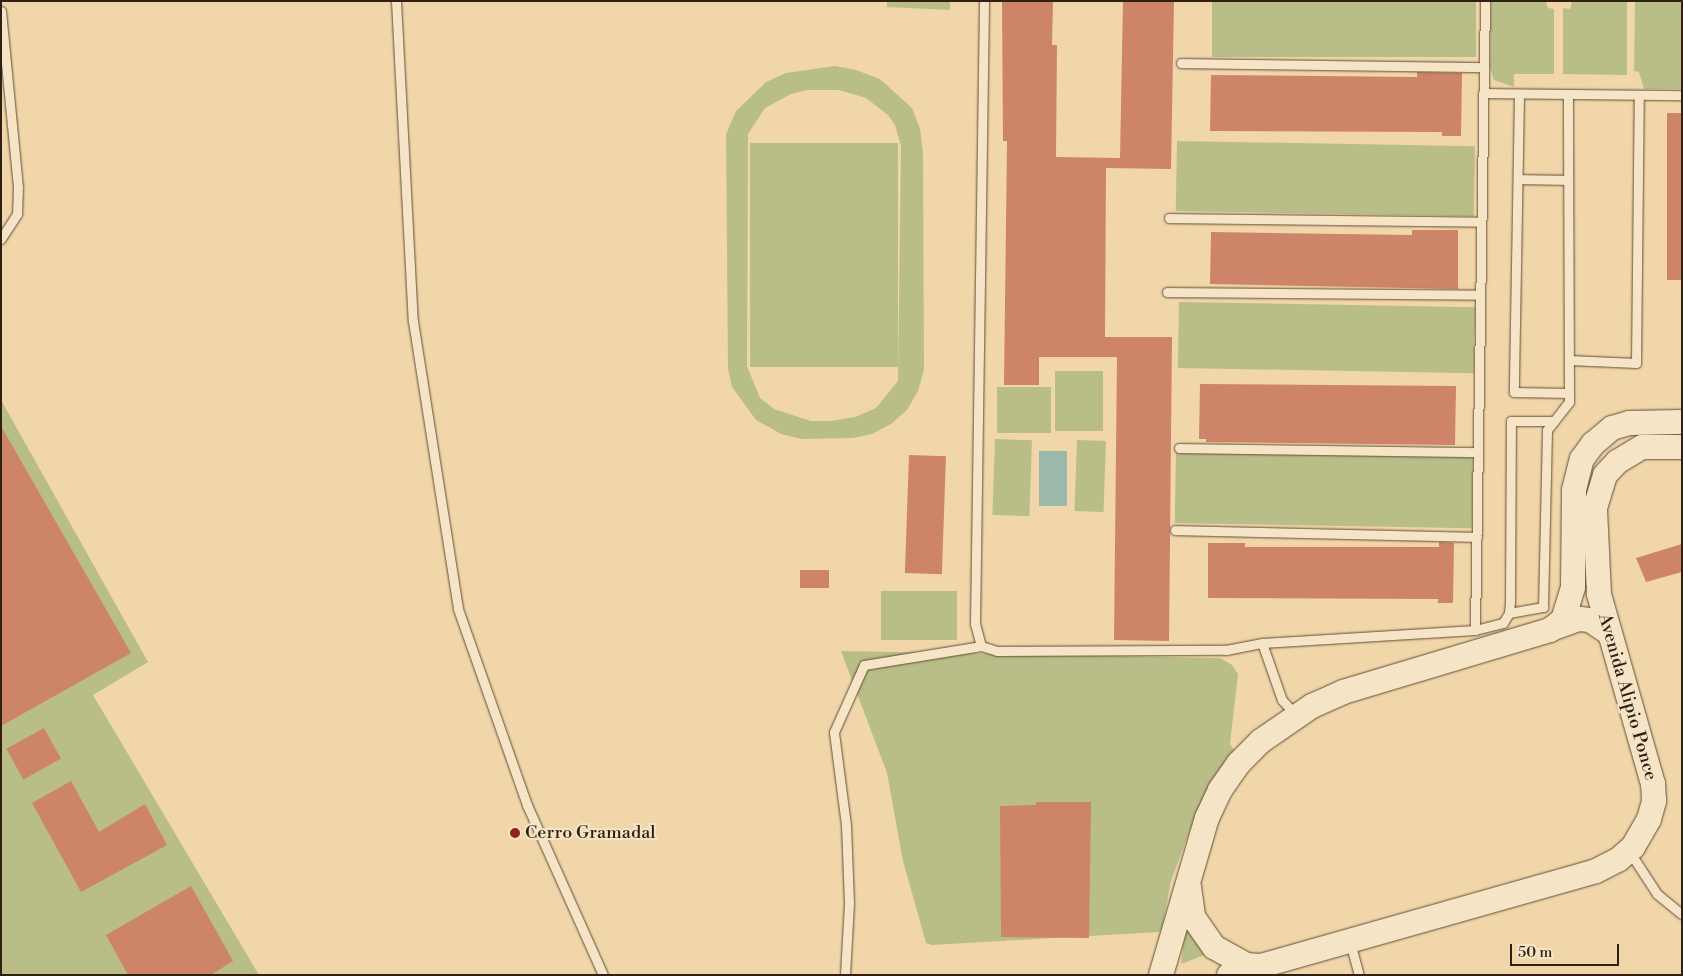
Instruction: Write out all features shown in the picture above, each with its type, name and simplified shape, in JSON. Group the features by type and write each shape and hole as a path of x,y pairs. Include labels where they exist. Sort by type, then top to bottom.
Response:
{"main road":[{"name":"Avenida Alipio Ponce","path":"1550,630 1563,620 1573,587 1574,490 1582,459 1593,444 1612,428 1629,423 1682,422"},
{"name":"Avenida Alipio Ponce","path":"1229,975 1267,966 1596,871 1628,851 1643,834 1654,801 1653,784 1608,632 1599,594 1595,555 1595,508 1599,488 1605,475 1628,454 1642,447 1682,447"},
{"path":"1161,975 1187,878 1220,790 1239,763 1261,741 1297,716 1343,692 1550,630 1579,619 1590,620 1608,632"},
{"path":"1187,878 1193,917 1214,947 1246,965 1267,966"}],"lane":[{"path":"396,1 413,321 458,609 527,805 603,975"},
{"path":"981,646 975,624 984,1"},
{"path":"1476,630 1484,1"},
{"path":"1,11 18,187 16,214 1,239"},
{"path":"1181,63 1484,67"},
{"path":"1483,93 1682,96"},
{"path":"1519,94 1514,392 1569,393"},
{"path":"1509,613 1543,607 1547,430 1569,402 1568,94"},
{"path":"1569,360 1636,363 1640,95"},
{"path":"1518,179 1568,180"},
{"path":"1169,218 1481,222"},
{"path":"1168,292 1480,295"},
{"path":"844,975 849,903 834,732 842,709 864,665 981,646 997,651 1216,650 1262,643 1476,630 1495,627 1503,623 1509,613 1511,421 1554,421"},
{"path":"1179,448 1478,452"},
{"path":"1175,530 1477,537"},
{"path":"1262,643 1282,700 1297,716"},
{"path":"1628,851 1657,894 1682,914"},
{"path":"1350,942 1359,975"}],"green space":[{"path":"887,1 950,1 950,10 887,7"},
{"path":"1212,1 1476,1 1476,57 1212,57"},
{"path":"1491,1 1548,1 1546,3 1548,8 1554,9 1554,74 1514,74 1514,87 1494,80 1490,68"},
{"path":"1572,1 1627,1 1627,75 1563,74 1563,8 1570,9"},
{"path":"1635,1 1682,1 1682,89 1644,89 1639,72 1634,71"},
{"path":"835,66 856,70 880,79 912,108 920,129 923,152 924,370 918,391 907,410 891,424 872,434 853,438 802,439 781,434 756,420 732,387 728,369 726,134 736,111 766,82 786,73","holes":["807,90 839,90 866,98 888,115 895,125 901,146 898,381 876,408 855,417 831,421 811,421 774,409 760,398 747,366 748,134 765,108 791,94"]},
{"path":"1177,141 1475,146 1474,216 1176,211"},
{"path":"750,143 898,143 898,367 750,367"},
{"path":"1179,302 1475,307 1474,373 1178,368"},
{"path":"1055,371 1103,371 1103,431 1055,431"},
{"path":"997,387 1051,387 1051,433 997,433"},
{"path":"1,400 148,662 93,695 259,975 1,975"},
{"path":"995,439 1032,440 1029,516 992,515"},
{"path":"1077,440 1106,441 1104,512 1075,511"},
{"path":"1176,452 1473,457 1472,528 1175,523"},
{"path":"881,591 957,591 957,640 881,640"},
{"path":"841,651 1220,658 1232,665 1238,674 1230,744 1235,752 1217,774 1197,811 1171,881 1162,929 1159,932 932,945 926,943 903,861 887,773"},
{"path":"1187,930 1207,954 1181,964 1184,937"}],"shaded area":[{"path":"1039,451 1067,451 1067,506 1039,506"}],"building":[{"path":"1002,1 1053,1 1052,45 1057,45 1056,157 1120,158 1123,1 1174,1 1171,169 1106,168 1105,337 1172,337 1169,641 1114,640 1117,357 1039,357 1039,385 1004,385 1007,141 1003,141"},
{"path":"1417,72 1462,73 1461,136 1442,136 1442,132 1210,131 1211,75 1417,77"},
{"path":"1667,113 1682,113 1682,280 1667,280"},
{"path":"1412,230 1458,230 1458,289 1210,284 1211,232 1412,235"},
{"path":"1200,384 1456,386 1455,445 1206,442 1206,439 1199,439"},
{"path":"1,426 131,653 1,726"},
{"path":"909,455 946,456 942,574 905,573"},
{"path":"1439,542 1454,543 1453,603 1438,603 1438,599 1208,598 1208,543 1245,543 1245,547 1439,547"},
{"path":"1682,544 1682,572 1646,582 1636,558"},
{"path":"800,570 829,570 829,588 800,588"},
{"path":"44,728 61,759 23,779 6,749"},
{"path":"71,781 99,832 145,804 167,845 81,892 32,803"},
{"path":"1036,802 1091,802 1089,938 1001,937 1000,806 1036,805"},
{"path":"191,886 233,961 211,975 128,975 106,935"}],"place":[{"name":"Cerro Gramadal","path":"515,833"}]}
